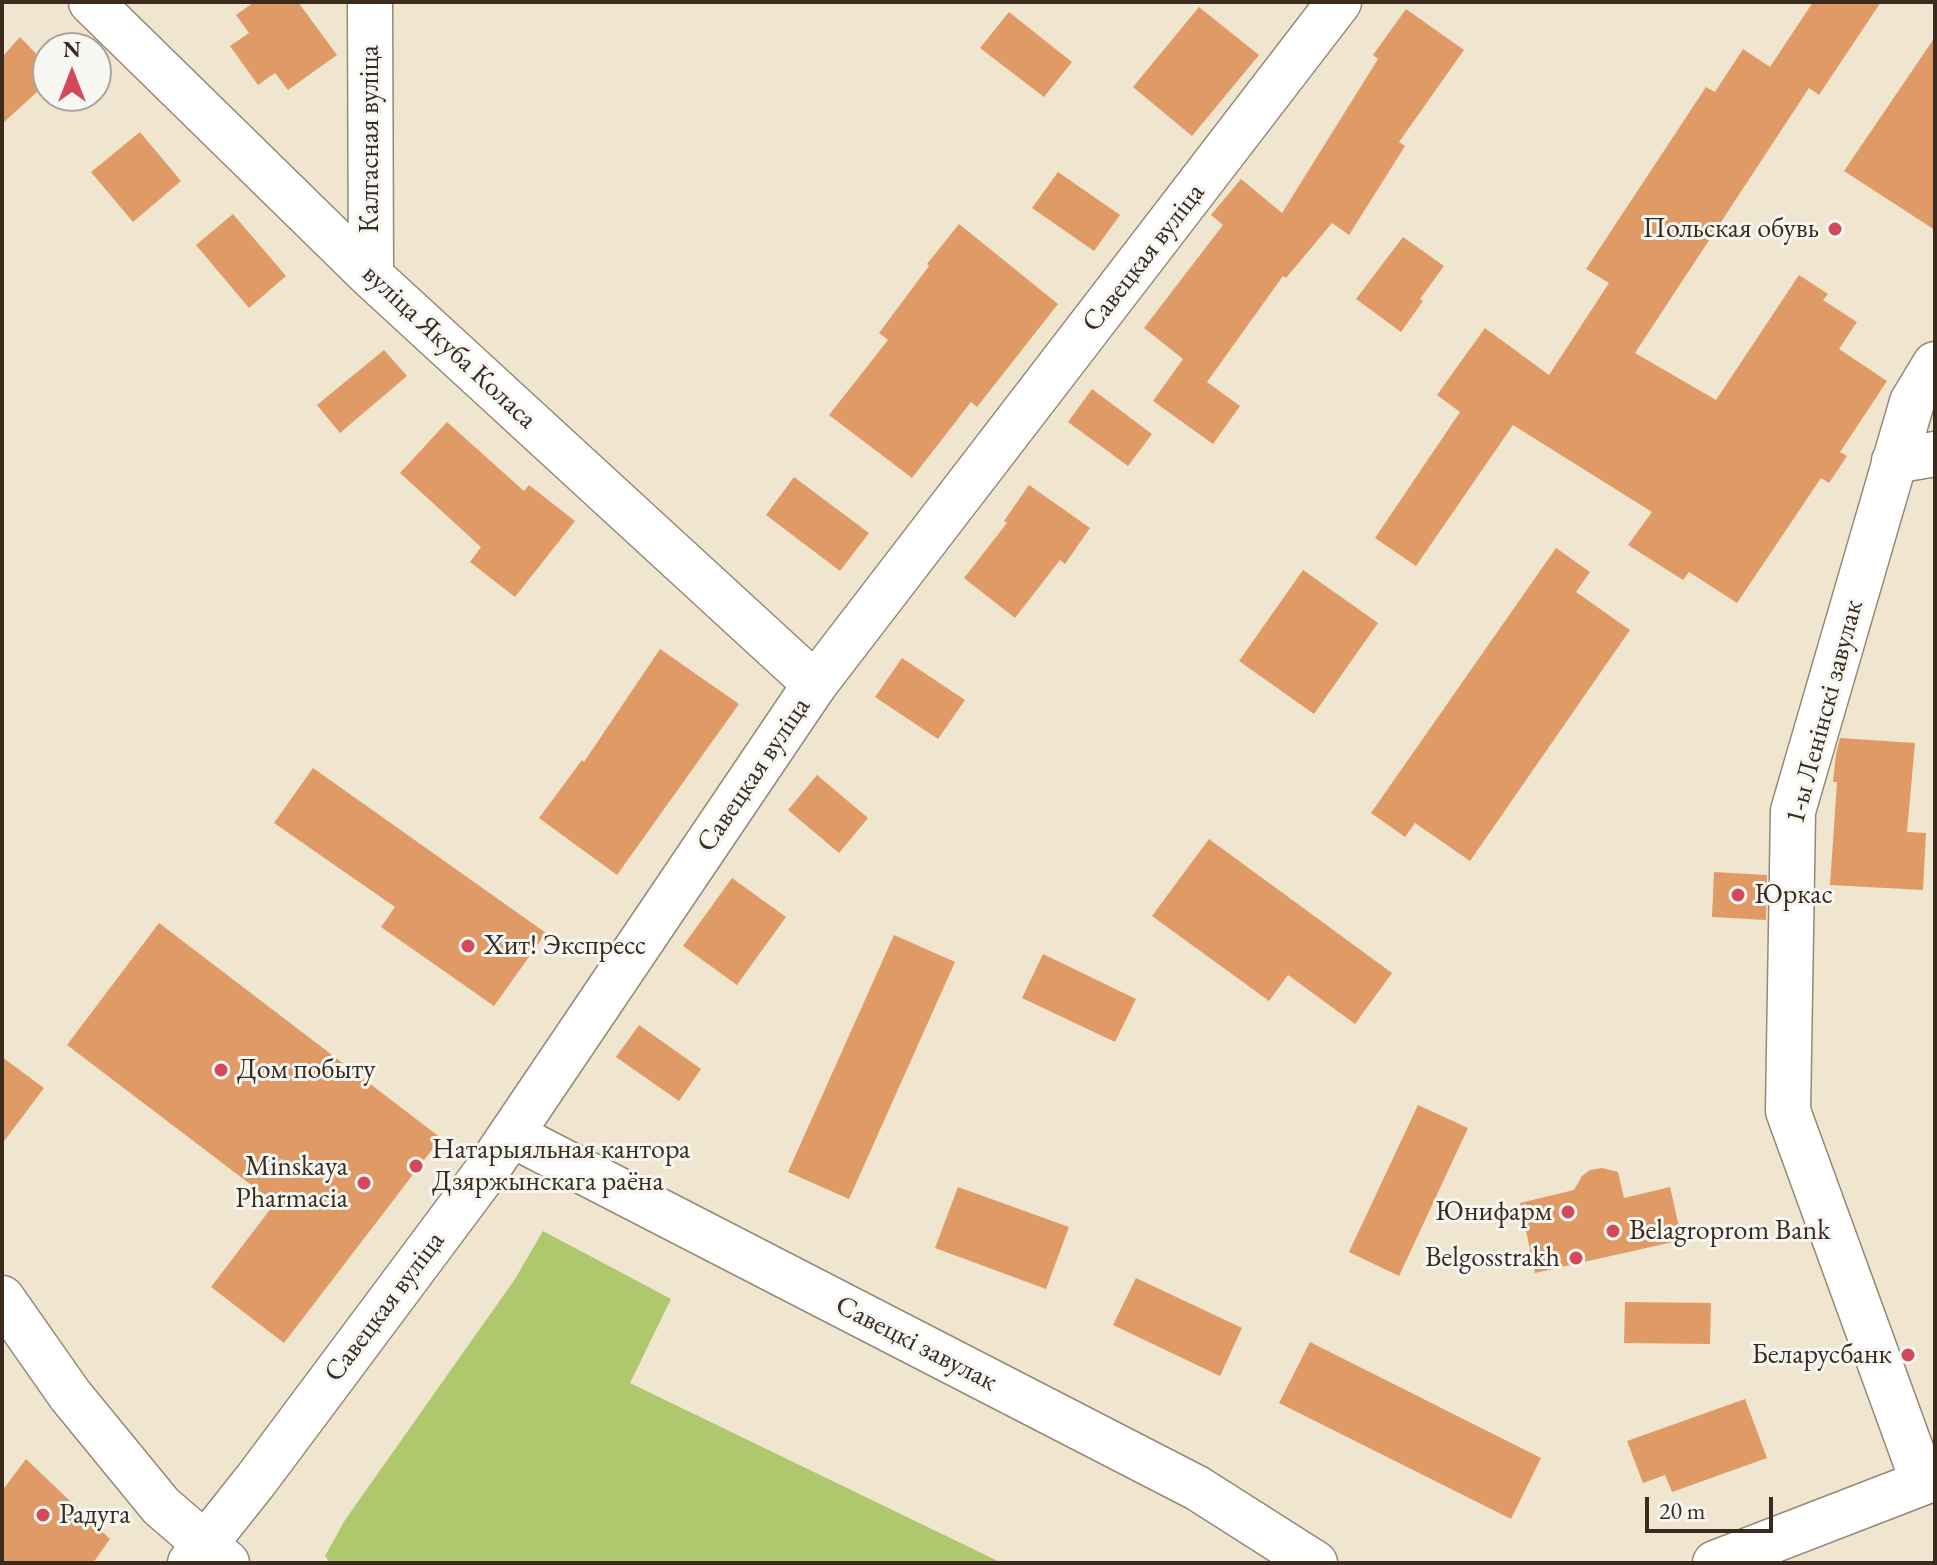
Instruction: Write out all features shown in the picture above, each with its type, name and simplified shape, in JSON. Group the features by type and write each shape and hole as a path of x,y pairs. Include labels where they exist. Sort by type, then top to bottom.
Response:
{"street":[{"name":"вуліца Якуба Коласа","path":"91,2 371,276 815,684"},
{"name":"Калгасная вуліца","path":"370,2 371,276"},
{"name":"Савецкая вуліца","path":"208,1556 256,1480 512,1135 815,684 1339,2"},
{"name":"1-ы Ленінскі завулак","path":"1929,1480 1788,1111 1793,811 1914,457 1912,402 1935,364"},
{"name":"Савецкі завулак","path":"512,1135 1197,1488 1315,1563"},
{"path":"2,1298 70,1395 161,1506 208,1556"},
{"path":"1715,1563 1929,1480"}],"green space":[{"path":"543,1231 671,1299 630,1383 1002,1563 330,1563 325,1556 345,1520 515,1279"}],"building":[{"path":"254,2 298,2 337,55 288,90 275,73 258,85 230,46 249,33 236,15"},
{"path":"1813,2 1881,2 1819,95 1809,88 1635,353 1716,400 1799,275 1828,294 1823,300 1857,322 1839,349 1887,381 1840,452 1847,456 1829,483 1821,478 1737,603 1689,572 1683,580 1628,545 1652,512 1513,425 1416,566 1375,538 1460,412 1437,395 1485,328 1549,375 1609,283 1586,269 1706,87 1715,92 1743,49 1770,67"},
{"path":"1199,7 1259,55 1192,136 1133,87"},
{"path":"1406,9 1464,50 1399,142 1405,146 1349,235 1332,223 1286,278 1283,276 1207,382 1240,406 1213,444 1153,401 1183,359 1144,328 1223,225 1211,215 1241,179 1282,213 1378,59 1373,55"},
{"path":"1009,12 1072,62 1044,97 980,48"},
{"path":"20,37 32,49 32,97 2,124 2,57"},
{"path":"1935,37 1935,230 1844,171"},
{"path":"140,132 181,181 133,222 91,172"},
{"path":"1058,172 1120,215 1094,251 1032,208"},
{"path":"233,214 286,276 249,308 196,245"},
{"path":"959,224 1058,304 977,407 971,402 912,478 829,415 888,340 879,333"},
{"path":"1403,237 1444,266 1401,332 1356,299"},
{"path":"384,350 407,376 340,433 317,405"},
{"path":"1092,389 1152,434 1128,466 1068,422"},
{"path":"447,422 524,491 529,485 575,521 515,597 470,562 481,547 400,473"},
{"path":"794,477 869,533 840,571 766,515"},
{"path":"1029,485 1090,528 1065,564 1060,560 1015,618 964,578 1007,523 1004,521"},
{"path":"1556,548 1590,572 1576,592 1630,630 1470,861 1415,823 1405,837 1371,813"},
{"path":"1303,570 1378,623 1314,714 1239,661"},
{"path":"660,649 739,704 617,875 539,818 582,760 584,762"},
{"path":"902,658 965,700 938,739 875,697"},
{"path":"1840,738 1915,743 1907,832 1926,833 1923,890 1830,885 1837,782 1833,782"},
{"path":"313,768 546,933 494,1006 381,927 395,907 274,823"},
{"path":"817,775 868,818 839,853 788,810"},
{"path":"1209,839 1392,973 1355,1024 1288,975 1269,1001 1152,916"},
{"path":"1714,872 1767,875 1766,920 1712,917"},
{"path":"732,878 786,917 737,985 683,946"},
{"path":"159,923 441,1138 284,1343 211,1287 275,1203 67,1045"},
{"path":"894,935 955,962 849,1199 788,1172"},
{"path":"1043,954 1136,999 1115,1042 1022,998"},
{"path":"639,1025 701,1069 679,1101 616,1057"},
{"path":"2,1057 44,1088 2,1144"},
{"path":"1418,1105 1468,1128 1399,1276 1349,1252"},
{"path":"1602,1168 1618,1172 1624,1198 1670,1187 1682,1240 1535,1273 1520,1203 1574,1190 1582,1176 1590,1170"},
{"path":"958,1187 1069,1227 1046,1289 935,1248"},
{"path":"1136,1278 1242,1328 1220,1376 1113,1325"},
{"path":"1625,1302 1711,1303 1710,1344 1624,1343"},
{"path":"1310,1342 1541,1458 1511,1519 1279,1403"},
{"path":"1745,1399 1767,1458 1672,1492 1665,1475 1643,1483 1627,1441"},
{"name":"Радуга","path":"26,1459 110,1539 93,1563 2,1563 2,1491"}],"place":[{"name":"Польская обувь","path":"1835,229"},
{"name":"Юркас","path":"1738,895"},
{"name":"Хит! Экспресс","path":"468,946"},
{"name":"Дом побыту","path":"221,1070"},
{"name":"Натарыяльная кантора Дзяржынскага раёна","path":"416,1166"},
{"name":"Minskaya Pharmacia","path":"364,1183"},
{"name":"Юнифарм","path":"1568,1212"},
{"name":"Belagroprom Bank","path":"1613,1231"},
{"name":"Belgosstrakh","path":"1576,1258"},
{"name":"Беларусбанк","path":"1908,1355"},
{"name":"Радуга","path":"43,1515"}]}
